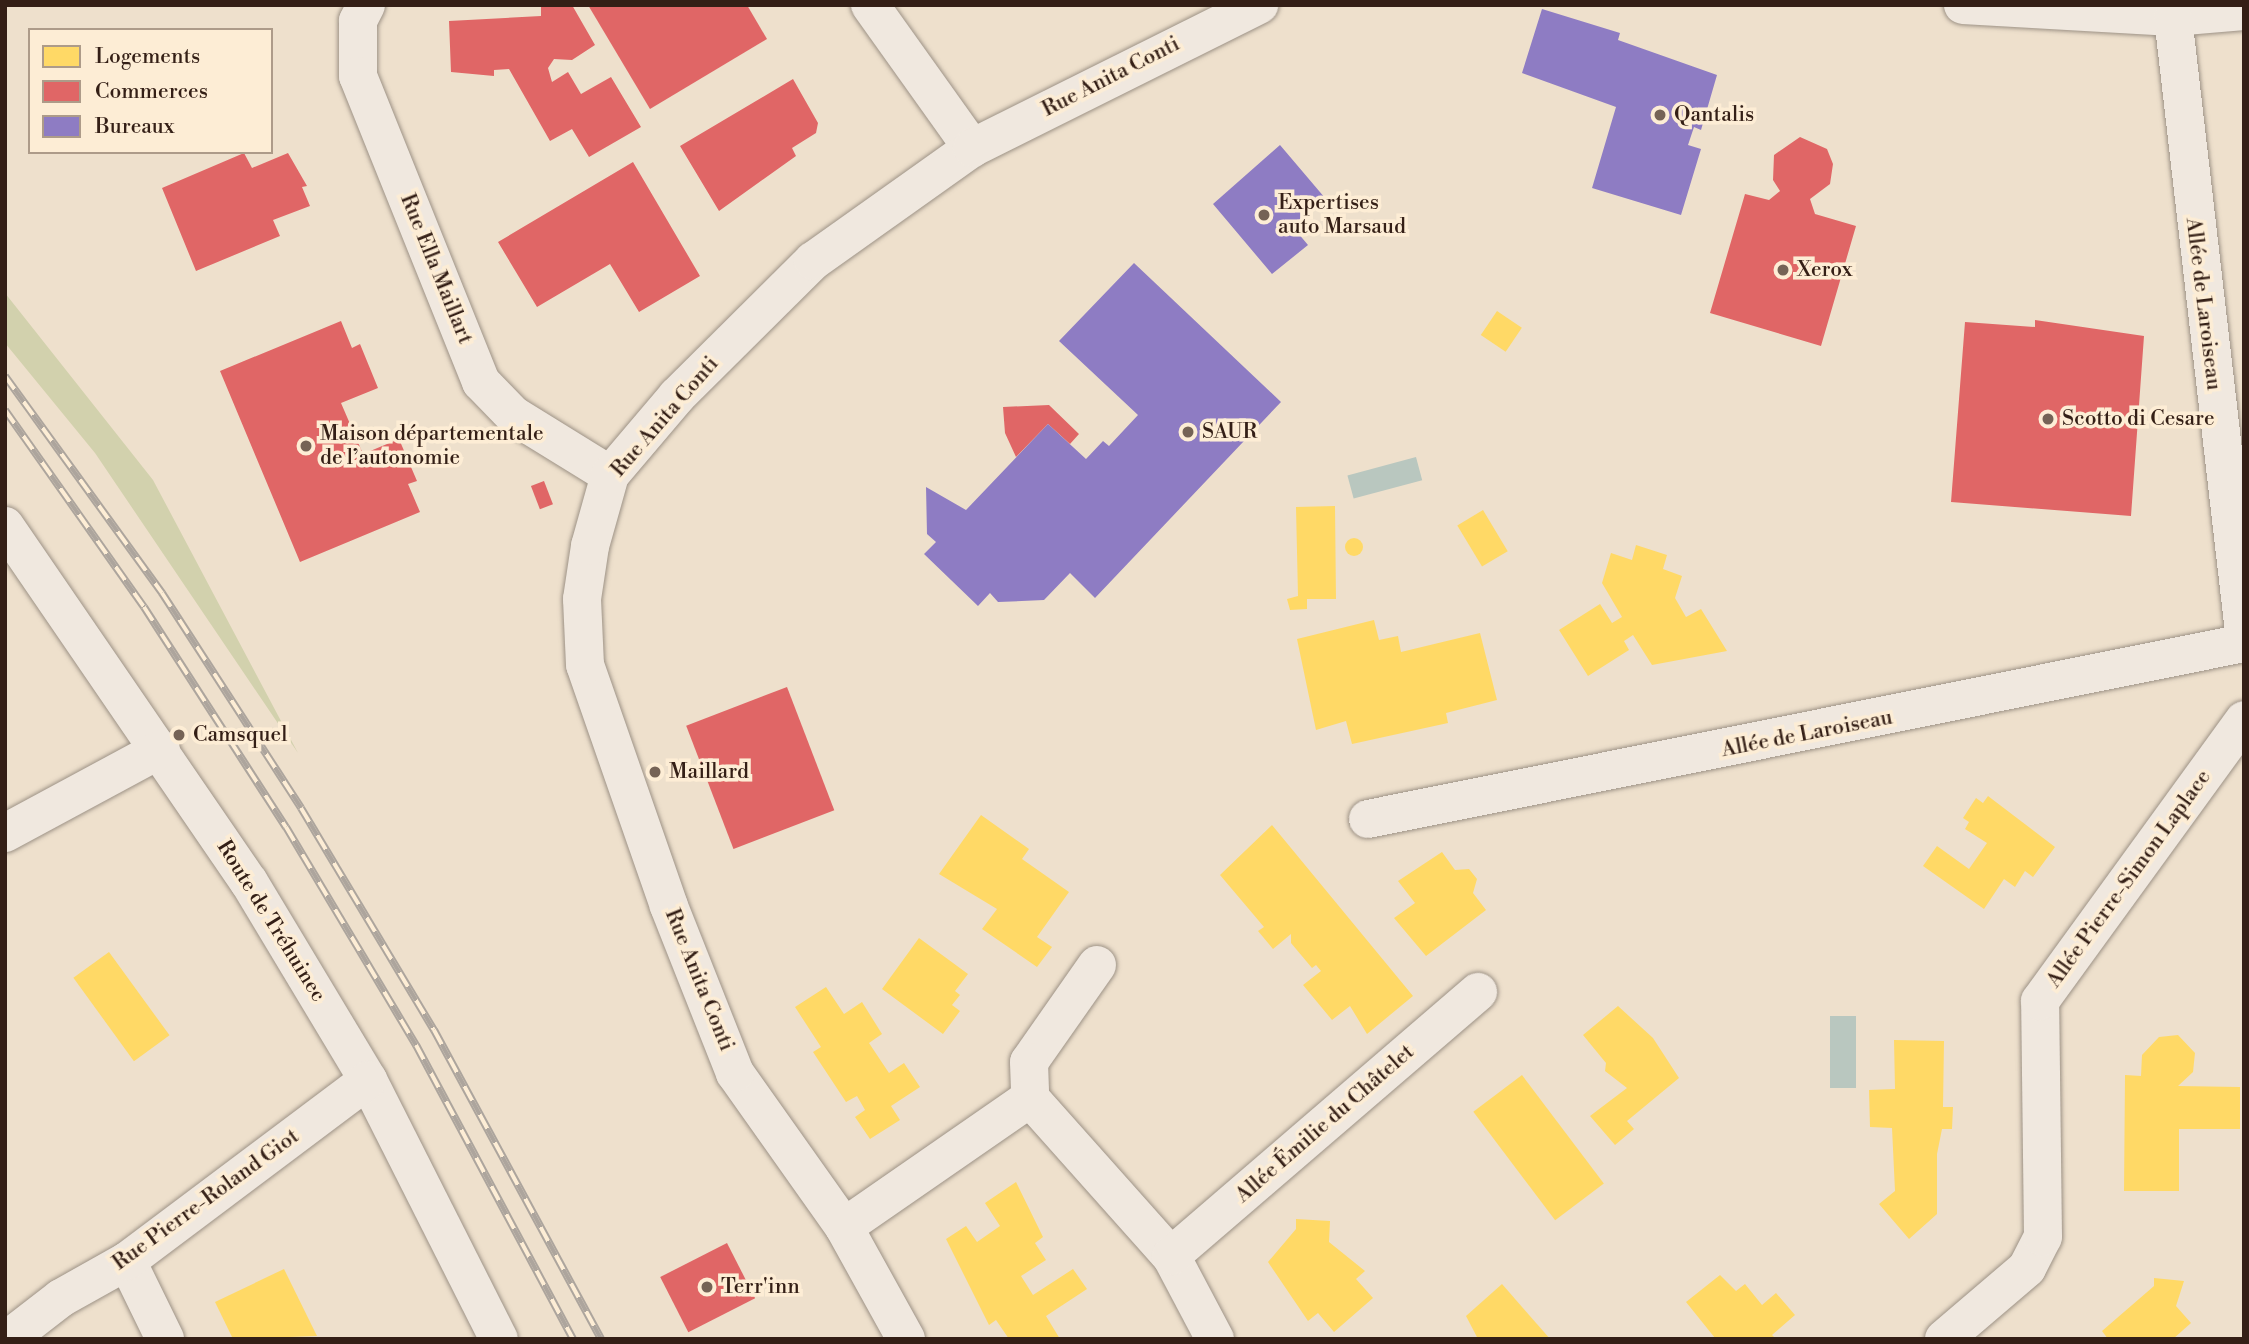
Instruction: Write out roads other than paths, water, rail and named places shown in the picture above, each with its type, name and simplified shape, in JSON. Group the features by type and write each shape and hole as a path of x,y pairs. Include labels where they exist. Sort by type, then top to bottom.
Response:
{"street":[{"name":"Rue Ella Maillart","path":"366,5 358,21 358,76 481,382 513,415 610,475"},
{"path":"870,5 972,148"},
{"name":"Rue Anita Conti","path":"906,1339 844,1227 736,1073 595,705 582,599 610,475 677,396 813,261 972,148 1259,5"},
{"path":"1963,5 2172,17 2244,11"},
{"name":"Allée de Laroiseau","path":"2172,17 2244,632"},
{"name":"Route de Tréhuinec","path":"5,526 161,749 368,1080 499,1339"},
{"name":"Allée de Laroiseau","path":"1368,819 2244,643"},
{"name":"Allée Pierre-Simon Laplace","path":"1944,1339 2026,1268 2043,1237 2040,1001 2244,720"},
{"path":"5,833 161,749"},
{"path":"1097,965 1030,1062 1030,1098 1171,1256 1215,1339"},
{"name":"Allée Émilie du Châtelet","path":"1171,1256 1478,992"},
{"name":"Rue Pierre-Roland Giot","path":"8,1339 61,1298 127,1261 368,1080"},
{"path":"844,1227 1030,1098"},
{"path":"127,1261 166,1339"}],"railway":[{"path":"5,376 162,593 301,808 434,1030 601,1339"},
{"path":"5,410 144,607 286,827 416,1045 573,1339"}],"place":[{"name":"Qantalis","path":"1660,115"},
{"name":"Expertises auto Marsaud","path":"1264,215"},
{"name":"Xerox","path":"1783,270"},
{"name":"Scotto di Cesare","path":"2048,419"},
{"name":"SAUR","path":"1188,432"},
{"name":"Maison départementale de l’autonomie","path":"306,446"},
{"name":"Camsquel","path":"179,735"},
{"name":"Maillard","path":"655,772"},
{"name":"Terr'inn","path":"707,1287"}]}
